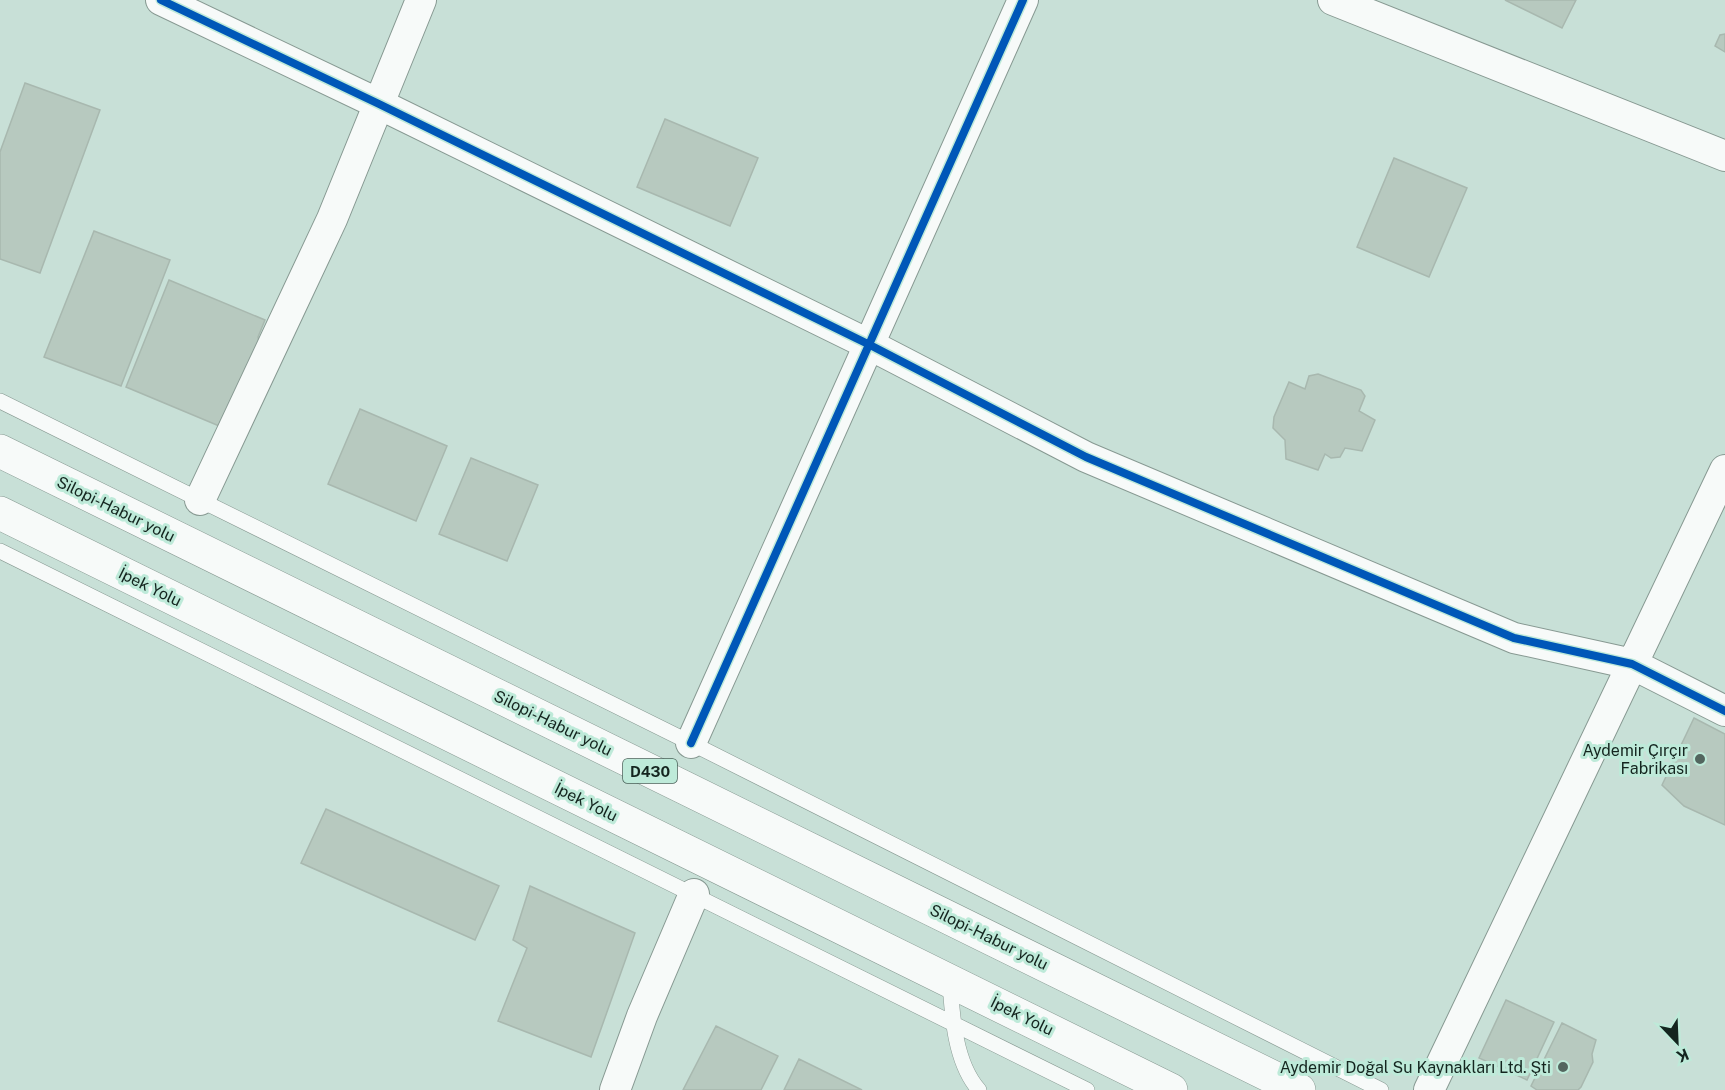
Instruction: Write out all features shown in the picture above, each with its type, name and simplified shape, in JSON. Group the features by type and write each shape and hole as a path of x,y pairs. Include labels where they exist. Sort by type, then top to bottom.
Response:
{"highway":[{"name":"Silopi-Habur yolu","path":"0,452 1299,1090"},
{"name":"İpek Yolu","path":"0,513 1171,1090"}],"street":[{"path":"161,0 379,104 870,345 1086,457 1514,638 1632,664 1725,711"},
{"path":"200,500 332,219 422,0"},
{"path":"691,743 1023,0"},
{"path":"1334,0 1725,156"},
{"path":"1429,1090 1725,470"},
{"path":"615,1090 642,1016 694,894"}],"lane":[{"path":"0,401 691,743 1381,1090"},
{"path":"0,550 1087,1090"},
{"path":"950,981 952,1023 969,1079 980,1090"}],"building":[{"path":"1505,0 1576,0 1562,28"},
{"path":"1725,34 1725,52 1715,46 1720,35"},
{"path":"25,83 100,110 40,273 0,259 0,152"},
{"path":"665,119 758,158 730,226 637,187"},
{"path":"1394,158 1467,188 1429,277 1357,247"},
{"path":"94,231 170,260 121,386 44,357"},
{"path":"169,280 265,320 258,337 261,351 224,428 126,387"},
{"path":"1318,374 1361,390 1365,396 1359,411 1375,420 1362,451 1345,448 1340,457 1331,458 1325,454 1318,470 1286,459 1285,440 1273,428 1274,417 1289,382 1305,389 1309,376"},
{"path":"360,409 447,446 416,521 328,484"},
{"path":"471,458 538,485 507,561 439,534"},
{"name":"Aydemir Çırçır Fabrikası","path":"1694,718 1725,734 1725,825 1684,806 1662,785"},
{"path":"326,809 499,886 475,940 301,863"},
{"path":"530,886 635,933 591,1057 498,1021 527,948 513,940"},
{"path":"1506,1000 1554,1022 1527,1080 1479,1058"},
{"path":"1562,1023 1596,1040 1592,1054 1593,1062 1578,1090 1537,1090 1531,1086"},
{"path":"716,1026 778,1056 761,1090 683,1090"},
{"path":"799,1059 862,1090 784,1090"}],"cycle path":[{"path":"161,0 379,104 870,345 1086,457 1514,638 1632,664 1725,711"},
{"path":"691,743 1023,0"}],"place":[{"name":"Aydemir Çırçır Fabrikası","path":"1700,759"},
{"name":"Aydemir Doğal Su Kaynakları Ltd. Şti","path":"1563,1067"}]}
